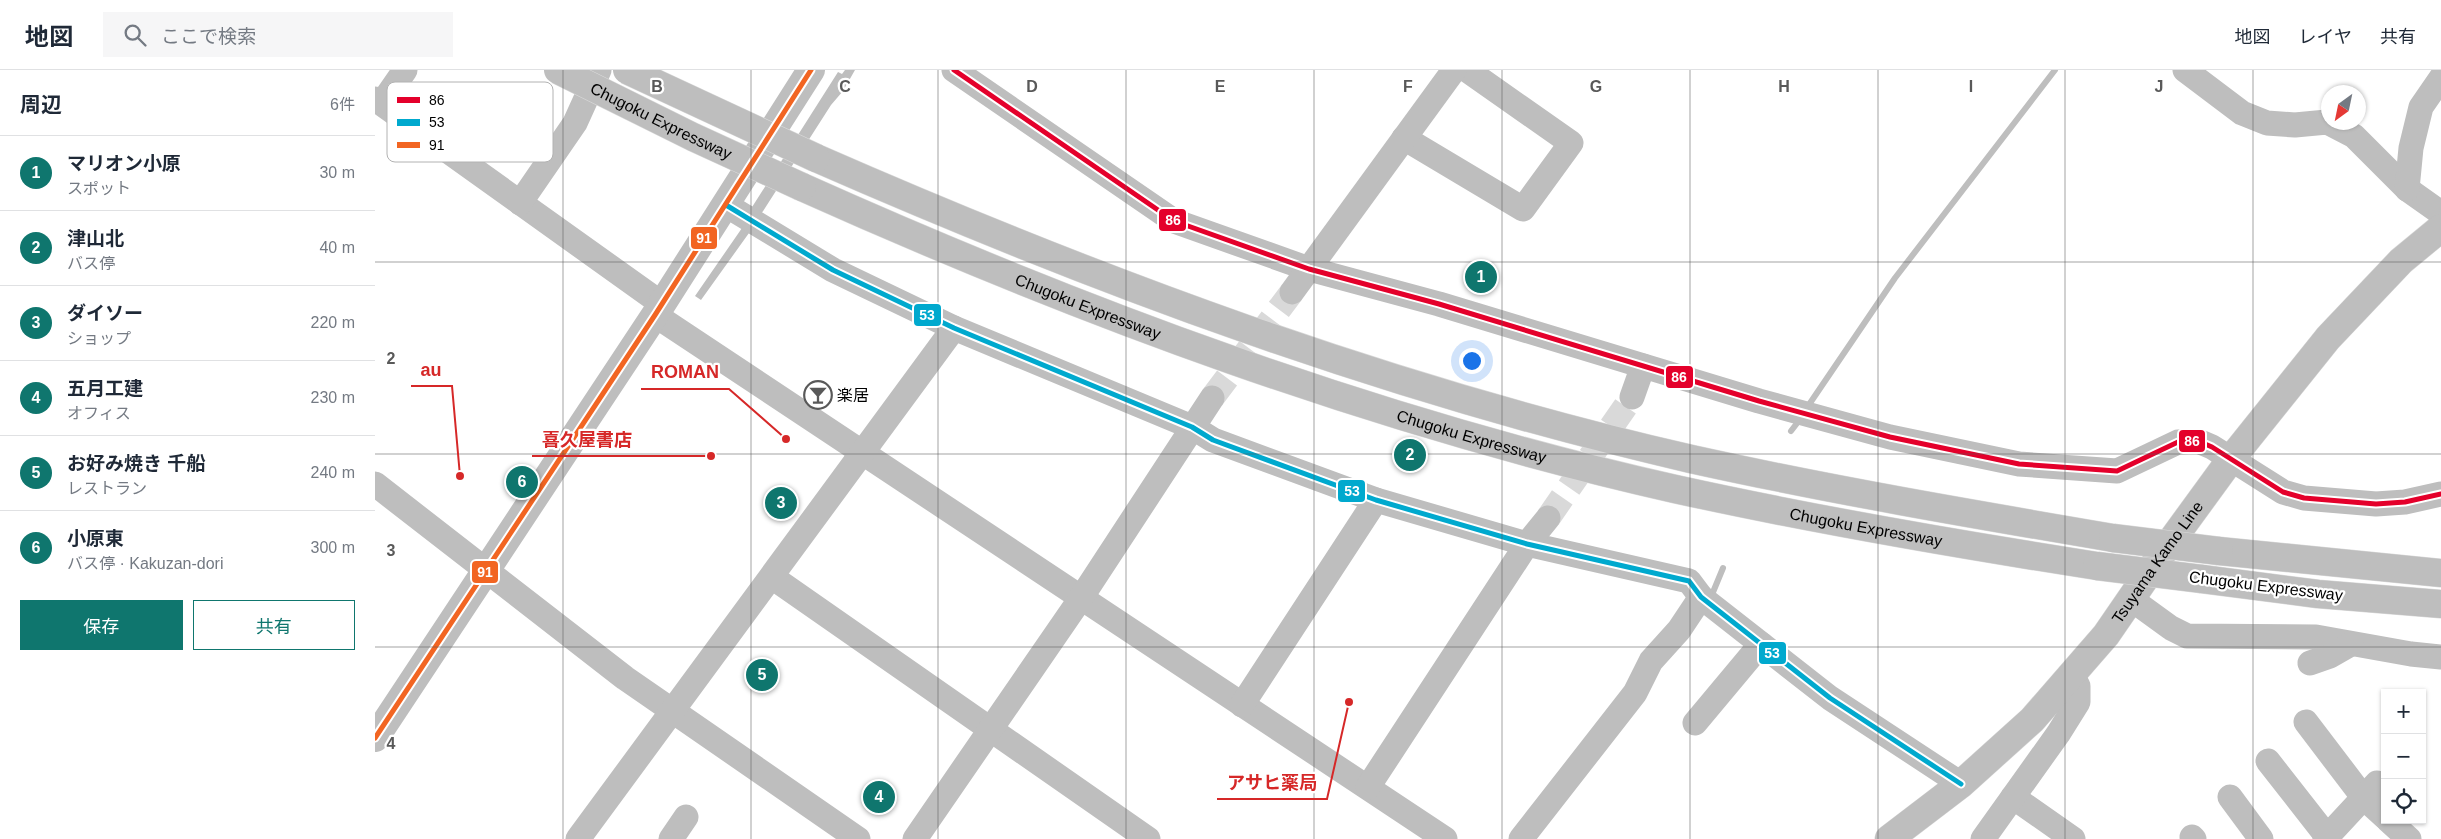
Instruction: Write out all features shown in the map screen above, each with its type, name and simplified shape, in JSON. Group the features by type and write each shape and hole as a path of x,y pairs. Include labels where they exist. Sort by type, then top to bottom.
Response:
{"main road":[{"name":"Chugoku Expressway","path":"558,70 693,137 913,237 1145,329 1267,372 1399,414 1531,452 1673,488 1864,528 2097,566 2318,594 2441,604"},
{"name":"Chugoku Expressway","path":"627,70 816,158 923,205 1148,294 1285,342 1412,383 1549,422 1689,458 1842,491 2113,538 2329,564 2441,573"},
{"path":"375,738 659,310 811,70"},
{"name":"Tsuyama Kamo Line","path":"1889,839 1961,784 2032,720 2072,675 2106,635 2231,459 2328,338 2401,261 2440,215"}],"street":[{"path":"395,82 405,70"},
{"path":"553,155 575,123 599,70"},
{"path":"954,70 1174,221 1309,269 1439,304 1643,366 1890,437 2019,464 2117,472 2177,442 2198,441 2212,447 2283,492 2304,498 2376,504 2405,502 2441,494"},
{"path":"1292,292 1454,70"},
{"path":"1404,138 1523,210 1571,143 1467,70"},
{"path":"2185,70 2241,113 2267,123 2295,125 2327,122 2354,136 2407,190 2440,215"},
{"path":"2407,190 2411,148 2421,107 2441,78"},
{"path":"378,101 387,91"},
{"path":"463,162 520,203 659,310 862,451 1445,839"},
{"path":"520,203 548,162"},
{"path":"726,205 833,270 954,328 1192,427 1213,440 1376,500 1527,544 1689,581 1701,597 1830,698 1961,784"},
{"path":"582,838 672,711 954,328"},
{"path":"1632,397 1643,366"},
{"path":"915,839 1081,598 1212,398"},
{"path":"375,484 625,678 858,839"},
{"path":"1242,705 1376,500"},
{"path":"1368,787 1527,544 1548,518"},
{"path":"772,577 1148,839"},
{"path":"1521,839 1635,693 1651,661 1679,630 1701,597"},
{"path":"2131,599 2171,628 2187,636 2316,637 2441,657"},
{"path":"1695,723 1761,644"},
{"path":"2310,663 2330,656 2351,644"},
{"path":"1983,839 2058,734 2078,702 2078,686 2072,675"},
{"path":"2305,722 2370,790 2381,810"},
{"path":"2268,761 2327,838 2370,790"},
{"path":"2013,797 2073,839"},
{"path":"2230,797 2261,839"},
{"path":"671,839 686,817"},
{"path":"2392,824 2409,839"}],"shaded area":[{"path":"845,70 855,70 749,233 701,300 695,296 742,228 740,226 838,72 842,74"}],"waterway":[{"path":"1806,409 1895,278 2055,70"},
{"path":"1791,431 1801,418"},
{"path":"1711,597 1723,568"}],"tunnel":[{"path":"1212,398 1292,292"},
{"path":"1548,518 1632,397"}],"transit line":[{"name":"91","path":"375,738 655,315 811,70"},
{"name":"86","path":"954,70 1174,221 1309,269 1439,304 1759,401 1890,437 2019,464 2117,471 2178,442 2198,441 2212,447 2283,492 2304,498 2376,504 2405,502 2441,494"},
{"name":"53","path":"726,205 833,270 954,328 1192,427 1213,440 1376,500 1527,544 1689,581 1701,597 1830,698 1961,784"}],"place":[{"name":"マリオン小原","path":"1481,277"},
{"name":"楽居","path":"818,395"},
{"name":"ROMAN","path":"786,439"},
{"name":"津山北","path":"1410,455"},
{"name":"喜久屋書店","path":"711,456"},
{"name":"au","path":"460,476"},
{"name":"小原東","path":"522,482"},
{"name":"ダイソー","path":"781,503"},
{"name":"お好み焼き 千船","path":"762,675"},
{"name":"アサヒ薬局","path":"1349,702"},
{"name":"五月工建","path":"879,797"}]}
